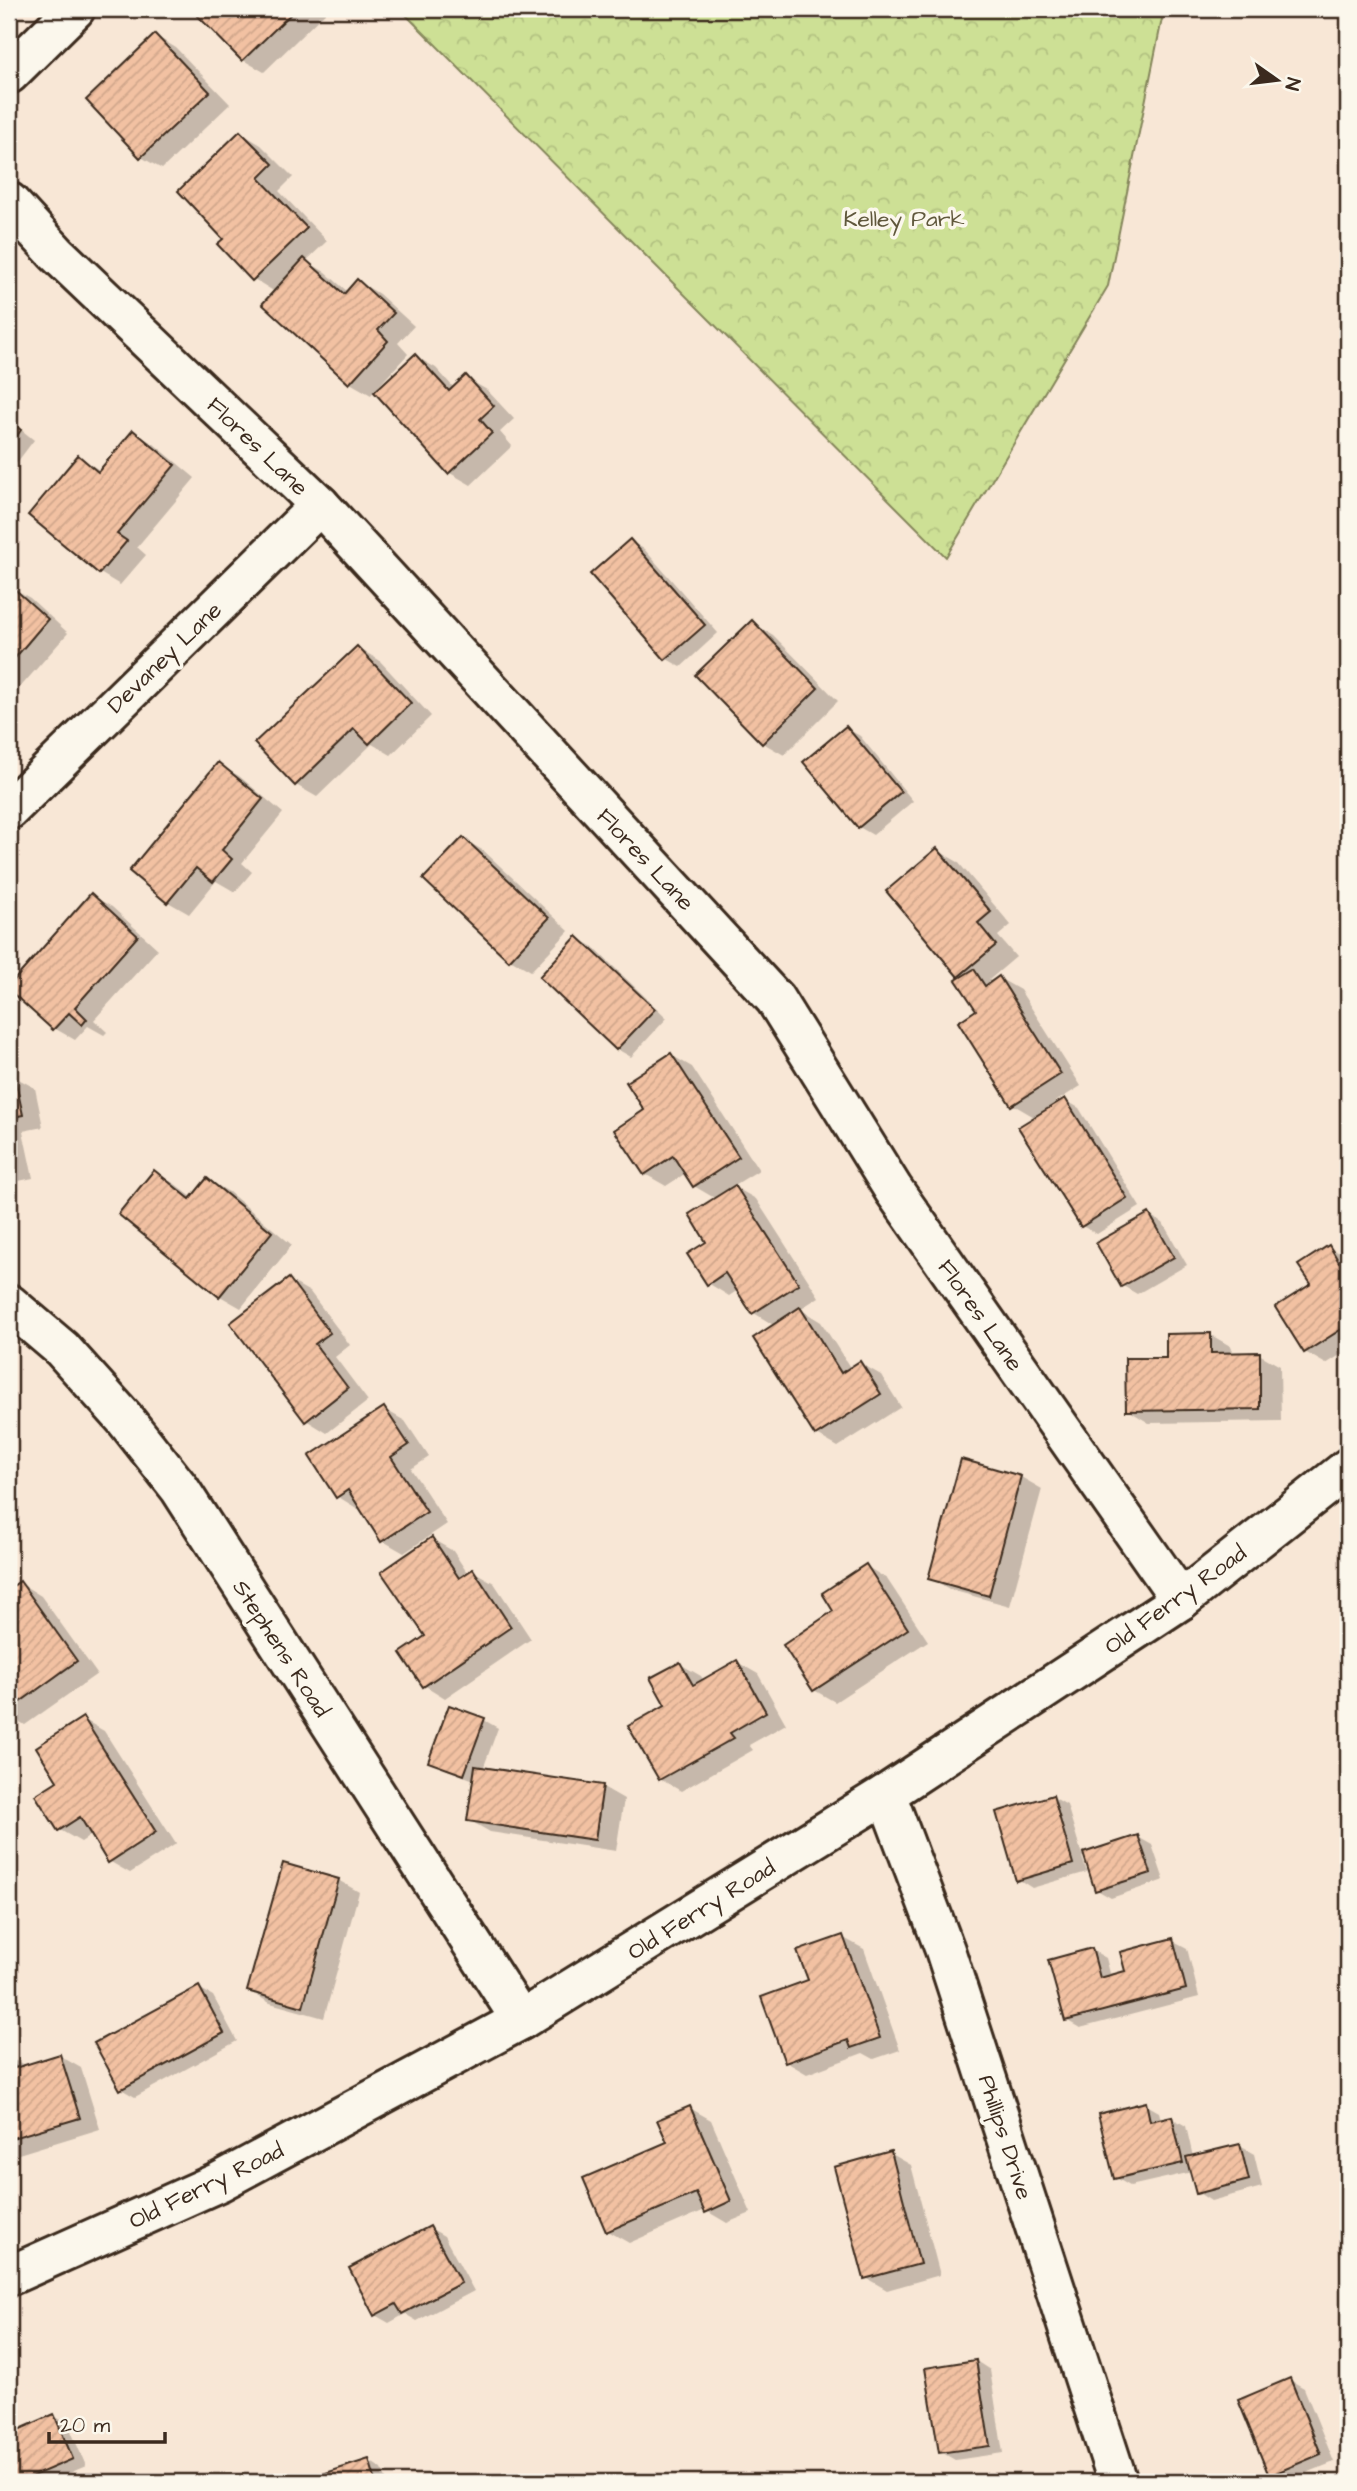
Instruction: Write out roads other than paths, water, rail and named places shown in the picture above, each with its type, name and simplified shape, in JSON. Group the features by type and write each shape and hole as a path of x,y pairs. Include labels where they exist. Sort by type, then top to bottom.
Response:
{"street":[{"path":"9,74 75,9"},
{"name":"Flores Lane","path":"9,202 56,253 320,505 775,999 893,1189 1181,1600"},
{"name":"Devaney Lane","path":"9,810 320,505"},
{"name":"Stephens Road","path":"9,1304 62,1349 124,1418 180,1489 521,2020"},
{"name":"Old Ferry Road","path":"9,2276 219,2182 521,2020 886,1794 1181,1600 1348,1468"},
{"name":"Phillips Drive","path":"886,1794 945,1950 1118,2482"}],"park label":[{"name":"Kelley Park","path":"904,218"}]}
